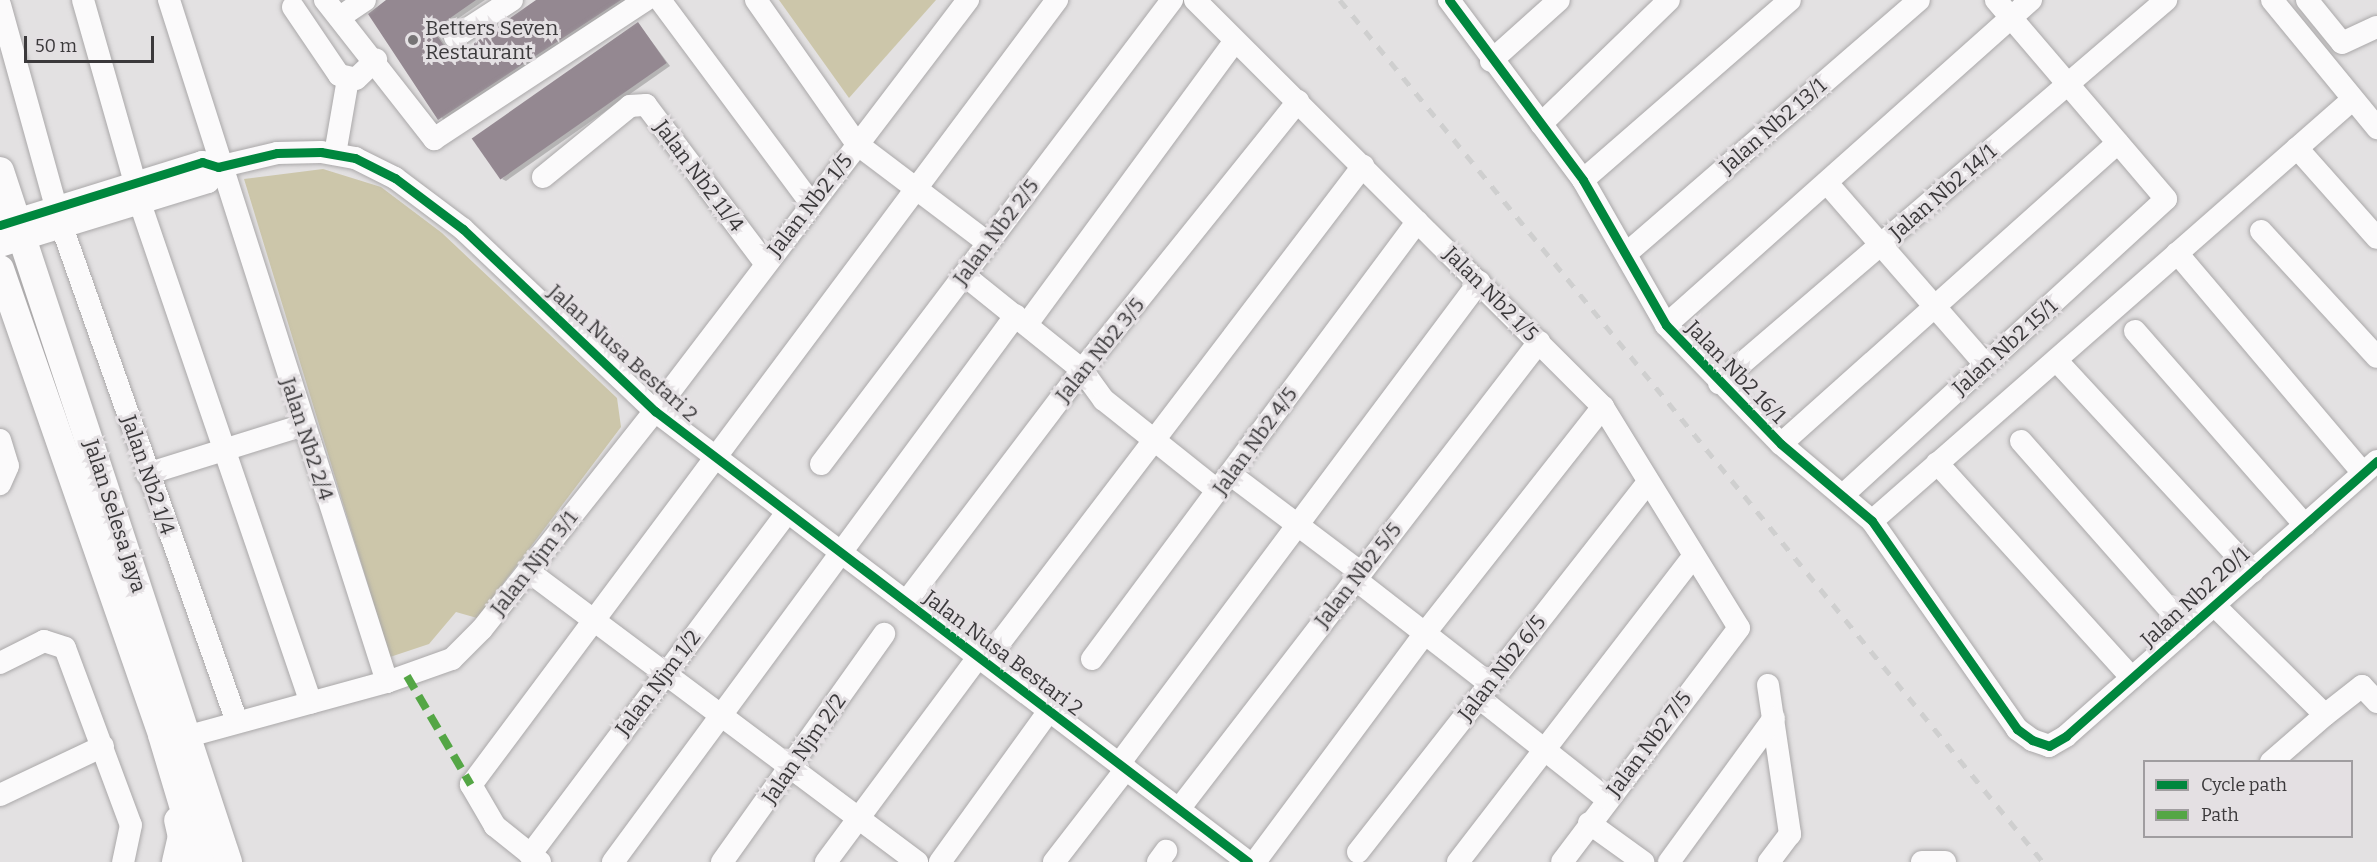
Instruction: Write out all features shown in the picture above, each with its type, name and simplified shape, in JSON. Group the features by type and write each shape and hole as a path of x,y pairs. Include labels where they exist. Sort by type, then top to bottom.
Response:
{"main road":[{"name":"Jalan Selesa Jaya","path":"0,171 10,232 176,736 200,862"},
{"name":"Jalan Selesa Jaya","path":"0,269 176,736 228,862"},
{"path":"176,736 182,837 176,862"}],"street":[{"path":"84,0 138,193 311,703"},
{"name":"Jalan Nb2 2/4","path":"169,0 218,167 387,682"},
{"path":"325,0 376,60 434,139 646,0"},
{"path":"340,17 365,0"},
{"path":"455,37 512,0"},
{"path":"660,0 811,203"},
{"path":"756,0 857,144 988,243"},
{"name":"Jalan Nb2 1/5","path":"654,411 968,0"},
{"path":"535,859 495,826 471,785 1057,0"},
{"name":"Jalan Nb2 2/5","path":"821,464 1172,0"},
{"name":"Jalan Nb2 1/5","path":"1195,0 1603,407 1647,484 1738,628"},
{"name":"Jalan Nb2 16/1","path":"1449,0 1491,61 1583,180 1627,253 1666,325 1719,383 1780,444 1872,521 2017,729 2032,740"},
{"path":"1491,61 1559,0"},
{"path":"1541,124 1669,0"},
{"path":"1583,180 1790,0"},
{"name":"Jalan Nb2 13/1","path":"1627,253 1919,0"},
{"path":"1666,325 1827,183 2003,8 2031,0"},
{"name":"Jalan Nb2 14/1","path":"1719,383 2166,0"},
{"path":"2272,0 2377,128"},
{"path":"2307,0 2342,43 2377,27"},
{"name":"Jalan Nb2 1/4","path":"0,5 59,217 147,474 237,722"},
{"path":"293,7 330,63 348,79 356,79 376,60"},
{"path":"1780,444 2118,143 2003,8"},
{"path":"613,862 719,714 841,552 1235,41"},
{"path":"335,154 348,79"},
{"path":"1872,521 2352,100"},
{"name":"Jalan Nb2 3/5","path":"906,602 1082,370 1298,101"},
{"name":"Jalan Nb2 11/4","path":"543,177 630,106 646,105 765,263"},
{"name":"Jalan Nb2 15/1","path":"1843,495 2166,199 2118,143"},
{"path":"2298,148 2377,238"},
{"name":"Jalan Nusa Bestari 2","path":"10,232 138,193 208,182 218,167 277,153 335,154 375,168 431,202 654,411 1248,862"},
{"path":"826,862 981,659 1154,440 1363,166"},
{"path":"1827,183 1984,364"},
{"name":"Jalan Nb2 4/5","path":"1092,659 1418,222"},
{"path":"2261,231 2377,357"},
{"path":"2177,253 2370,467"},
{"path":"964,275 1082,370 1104,400 1154,440 1300,527 1425,633 1543,749 1607,799"},
{"path":"1054,862 1122,766 1479,282"},
{"path":"2135,332 2304,525"},
{"name":"Jalan Nb2 5/5","path":"1179,809 1539,342"},
{"path":"2056,360 2252,572"},
{"path":"1255,862 1425,633 1603,407"},
{"name":"Jalan Njm 3/1","path":"387,682 452,658 528,571 654,411"},
{"path":"147,474 303,425"},
{"path":"0,440 8,466 0,484"},
{"path":"2021,441 2187,629"},
{"path":"1937,463 2132,678"},
{"name":"Jalan Nb2 20/1","path":"2032,740 2049,746 2066,736 2370,467"},
{"name":"Jalan Nb2 6/5","path":"1358,852 1647,484"},
{"name":"Jalan Njm 1/2","path":"535,859 664,673 788,512"},
{"path":"1458,862 1693,557"},
{"path":"528,571 917,862"},
{"path":"2214,605 2325,715"},
{"name":"Jalan Nb2 7/5","path":"1562,862 1607,799 1738,628"},
{"name":"Jalan Njm 2/2","path":"722,862 792,769 884,634"},
{"path":"0,663 44,641 57,643 71,660 131,825 123,862"},
{"path":"176,736 387,682"},
{"path":"1768,685 1790,834 1769,862"},
{"path":"2273,760 2362,686 2377,702"},
{"path":"940,862 1049,711"},
{"path":"1669,862 1774,718"},
{"path":"0,795 103,746"},
{"path":"1589,823 1643,862"}],"shaded area":[{"path":"779,0 936,0 849,98"},
{"path":"323,169 381,187 442,233 617,398 621,427 477,618 456,612 429,644 390,657 244,179"}],"building":[{"path":"386,0 476,0 433,30 453,58 536,0 621,0 438,120 368,14"},
{"path":"638,22 667,63 500,179 472,138"}],"railway":[{"path":"1340,0 2043,862"}],"marked path":[{"path":"407,676 471,785"}],"cycle path":[{"path":"1449,0 1583,180 1666,325 1781,444 1872,521 2017,729 2032,740 2049,746 2066,736 2377,461"},
{"path":"0,225 202,162 218,167 277,153 321,152 355,158 395,178 463,229 655,411 1248,862"}],"place":[{"name":"Betters Seven Restaurant","path":"413,40"}]}
